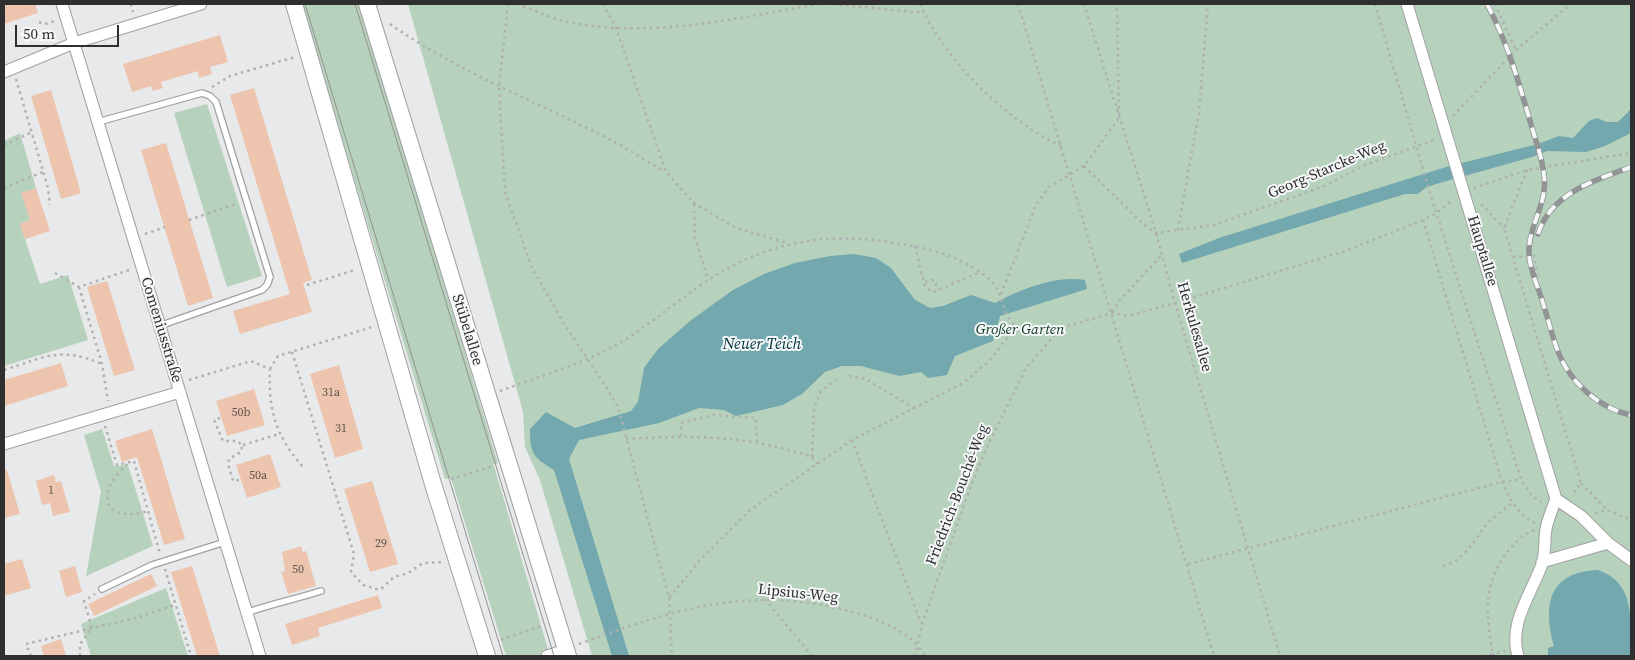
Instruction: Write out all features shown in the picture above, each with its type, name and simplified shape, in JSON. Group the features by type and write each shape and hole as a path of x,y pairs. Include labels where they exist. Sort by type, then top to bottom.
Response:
{"main road":[{"path":"294,4 433,484 487,656"},
{"name":"Stübelallee","path":"367,4 570,651"}],"street":[{"name":"Comeniusstraße","path":"62,4 260,656"},
{"path":"8,70 168,8 201,4"},
{"name":"Hauptallee","path":"1407,4 1558,504"},
{"path":"4,444 106,413 178,388"},
{"path":"1518,656 1516,649 1517,629 1522,606 1542,562 1546,528 1558,504 1581,516 1608,543 1631,560"},
{"path":"1542,562 1608,543"},
{"path":"547,656 570,651"}],"lane":[{"path":"98,122 202,93 210,96 216,102 270,277 267,285 262,290 159,326"},
{"path":"102,589 162,562 225,542"},
{"path":"246,613 274,603 284,603 322,591"}],"path":[{"path":"508,4 499,87 505,192 532,268 618,407 669,598 672,656"},
{"path":"517,4 563,21 616,28 668,27 714,22 819,4"},
{"path":"603,4 616,28 666,172"},
{"path":"833,4 924,13"},
{"path":"920,4 953,56 1005,112 1062,146"},
{"path":"1018,4 1071,172 1214,656"},
{"name":"Herkulesallee","path":"1084,4 1156,233 1174,303 1280,656"},
{"path":"1001,294 1036,205 1049,187 1071,172 1084,166 1119,118 1117,4"},
{"path":"1178,230 1199,112 1208,4"},
{"path":"1375,4 1422,164 1521,479 1531,495 1558,504 1581,482"},
{"path":"1495,4 1516,50"},
{"name":"Georg-Starcke-Weg","path":"1156,233 1214,225 1274,205 1327,185 1365,165 1417,145 1445,131 1516,50 1571,4"},
{"path":"39,22 45,24"},
{"path":"387,22 424,48 499,87 595,132 666,172 694,203 736,228 787,243"},
{"path":"202,93 230,76 294,57"},
{"path":"8,70 32,132 50,205"},
{"path":"4,145 32,132"},
{"path":"1016,327 1060,328 1112,313 1128,316 1174,303 1345,251 1423,220 1438,212 1462,186 1527,170 1631,153"},
{"path":"1084,166 1142,223 1156,233"},
{"path":"1504,228 1527,170"},
{"path":"4,188 43,172"},
{"path":"1462,186 1504,228 1581,482 1607,510 1631,520"},
{"path":"189,220 246,200"},
{"path":"694,203 695,237 708,280"},
{"path":"1423,220 1502,482 1512,502 1527,520 1546,528"},
{"path":"132,237 165,228"},
{"path":"500,392 587,359 620,343 708,280 732,266 787,243 835,237 871,238 914,246 962,261 980,272 1001,294 1007,315 1016,327"},
{"path":"914,246 925,287 928,291 938,290 980,272"},
{"path":"1112,313 1119,300 1162,255"},
{"path":"1513,257 1534,256 1538,279"},
{"path":"54,273 79,286 141,266"},
{"path":"307,285 359,269"},
{"path":"924,282 934,280 938,290"},
{"path":"79,286 102,364 106,413 117,465 134,461 191,656"},
{"path":"304,468 288,451 279,434 272,414 270,369 278,356 376,325"},
{"path":"669,598 700,560 750,510 779,488 852,440 963,383 988,362 1016,327"},
{"name":"Friedrich-Bouché-Weg","path":"915,656 919,645 922,624 970,488 987,447 1026,368 1060,328"},
{"path":"292,352 354,554 351,572 358,581 372,589 381,589 394,577 408,574 422,563 438,564 448,561"},
{"path":"4,370 60,353 81,355 102,364"},
{"path":"178,388 251,362 270,369"},
{"path":"849,376 866,379 915,409"},
{"path":"812,457 814,408 821,391 836,380"},
{"path":"681,436 681,423 713,415 756,418 757,441"},
{"path":"220,418 214,420 223,441 238,441 242,446"},
{"path":"242,446 279,434"},
{"path":"626,439 681,436 757,441 812,457 818,464"},
{"path":"852,440 922,624"},
{"path":"239,480 233,481 228,464 229,459 240,452 242,446"},
{"path":"128,462 115,478 108,492 110,506 117,512 127,516 149,511"},
{"path":"451,479 494,466"},
{"path":"1188,564 1502,482 1521,479"},
{"path":"1443,566 1454,563 1472,546 1487,524 1512,502"},
{"path":"1581,516 1607,510"},
{"path":"1482,656 1493,654 1487,618 1488,594 1495,569 1514,544 1529,532 1546,528"},
{"path":"92,628 84,601 102,589"},
{"name":"Lipsius-Weg","path":"570,651 595,638 669,613 724,602 764,598 832,606 880,620 919,645 925,656"},
{"path":"764,598 812,656"},
{"path":"31,656 26,644 175,605"},
{"path":"501,640 541,626"},
{"path":"80,656 80,644 92,628"}],"green space":[{"path":"301,4 360,4 498,463 493,464 550,656 506,656 451,478 445,479"},
{"name":"Großer Garten","path":"408,4 1631,4 1631,656 592,656 540,480 525,447 523,412"},
{"path":"207,104 262,276 227,287 174,113"},
{"path":"20,133 36,188 30,220 20,224 40,284 68,275 88,340 4,366 4,141"},
{"path":"102,429 114,466 128,465 153,546 86,576 101,492 84,435"},
{"path":"166,588 188,656 91,656 81,624"}],"water":[{"path":"1631,109 1631,133 1605,146 1586,152 1547,151 1436,184 1425,188 1418,194 1405,194 1182,263 1179,254 1219,238 1446,167 1538,144 1559,136 1573,138 1589,121 1597,118 1607,122 1618,122"},
{"name":"Neuer Teich","path":"854,254 876,258 891,268 915,300 930,308 943,306 971,295 995,303 1027,288 1051,281 1085,280 1087,289 1000,316 993,341 955,356 947,375 928,378 921,372 899,376 861,366 842,366 825,372 802,394 783,405 736,416 724,410 699,408 659,423 579,440 569,459 629,656 612,656 554,470 541,462 534,454 530,429 546,412 575,428 631,411 638,402 644,368 658,349 690,321 733,290 764,274 795,263 830,256"},
{"path":"1598,570 1610,576 1625,593 1630,616 1631,656 1548,656 1548,648 1554,646 1549,617 1553,593 1559,584 1568,577 1581,572"}],"building":[{"path":"4,4 35,4 38,13 4,24"},
{"path":"220,35 228,62 210,67 212,74 199,78 198,71 161,82 163,88 153,91 151,86 132,92 123,64"},
{"path":"254,88 312,280 303,283 312,312 240,334 233,311 290,294 230,95"},
{"path":"51,90 81,193 61,199 31,96"},
{"path":"166,143 213,298 188,306 141,150"},
{"path":"36,188 50,231 25,239 20,224 30,220 21,193"},
{"path":"107,281 135,370 114,376 87,287"},
{"path":"61,363 68,386 4,406 4,380"},
{"path":"339,365 363,449 335,458 310,374"},
{"path":"254,389 265,425 227,436 216,401"},
{"path":"152,429 185,539 164,545 137,457 122,462 115,441"},
{"path":"270,454 281,487 247,498 236,465"},
{"path":"4,470 7,470 20,514 4,518"},
{"path":"54,475 56,482 61,481 70,512 53,516 50,503 42,505 36,481"},
{"path":"372,481 398,564 370,572 344,489"},
{"path":"301,546 303,552 306,551 316,586 288,594 281,572 285,571 282,552"},
{"path":"22,559 31,588 4,596 4,564"},
{"path":"75,566 82,592 66,597 59,571"},
{"path":"192,566 220,656 197,656 171,572"},
{"path":"151,574 157,586 94,616 88,604"},
{"path":"378,595 382,608 318,628 320,636 292,645 285,624"},
{"path":"61,639 66,656 44,656 41,646"}],"tram line":[{"path":"305,4 503,656"},
{"path":"355,4 554,656"}],"railway":[{"path":"1487,4 1512,61 1542,161 1545,185 1532,230 1529,255 1533,274 1559,354 1571,375 1588,393 1608,407 1631,415"},
{"path":"1538,234 1544,220 1564,198 1589,183 1631,167"}]}
